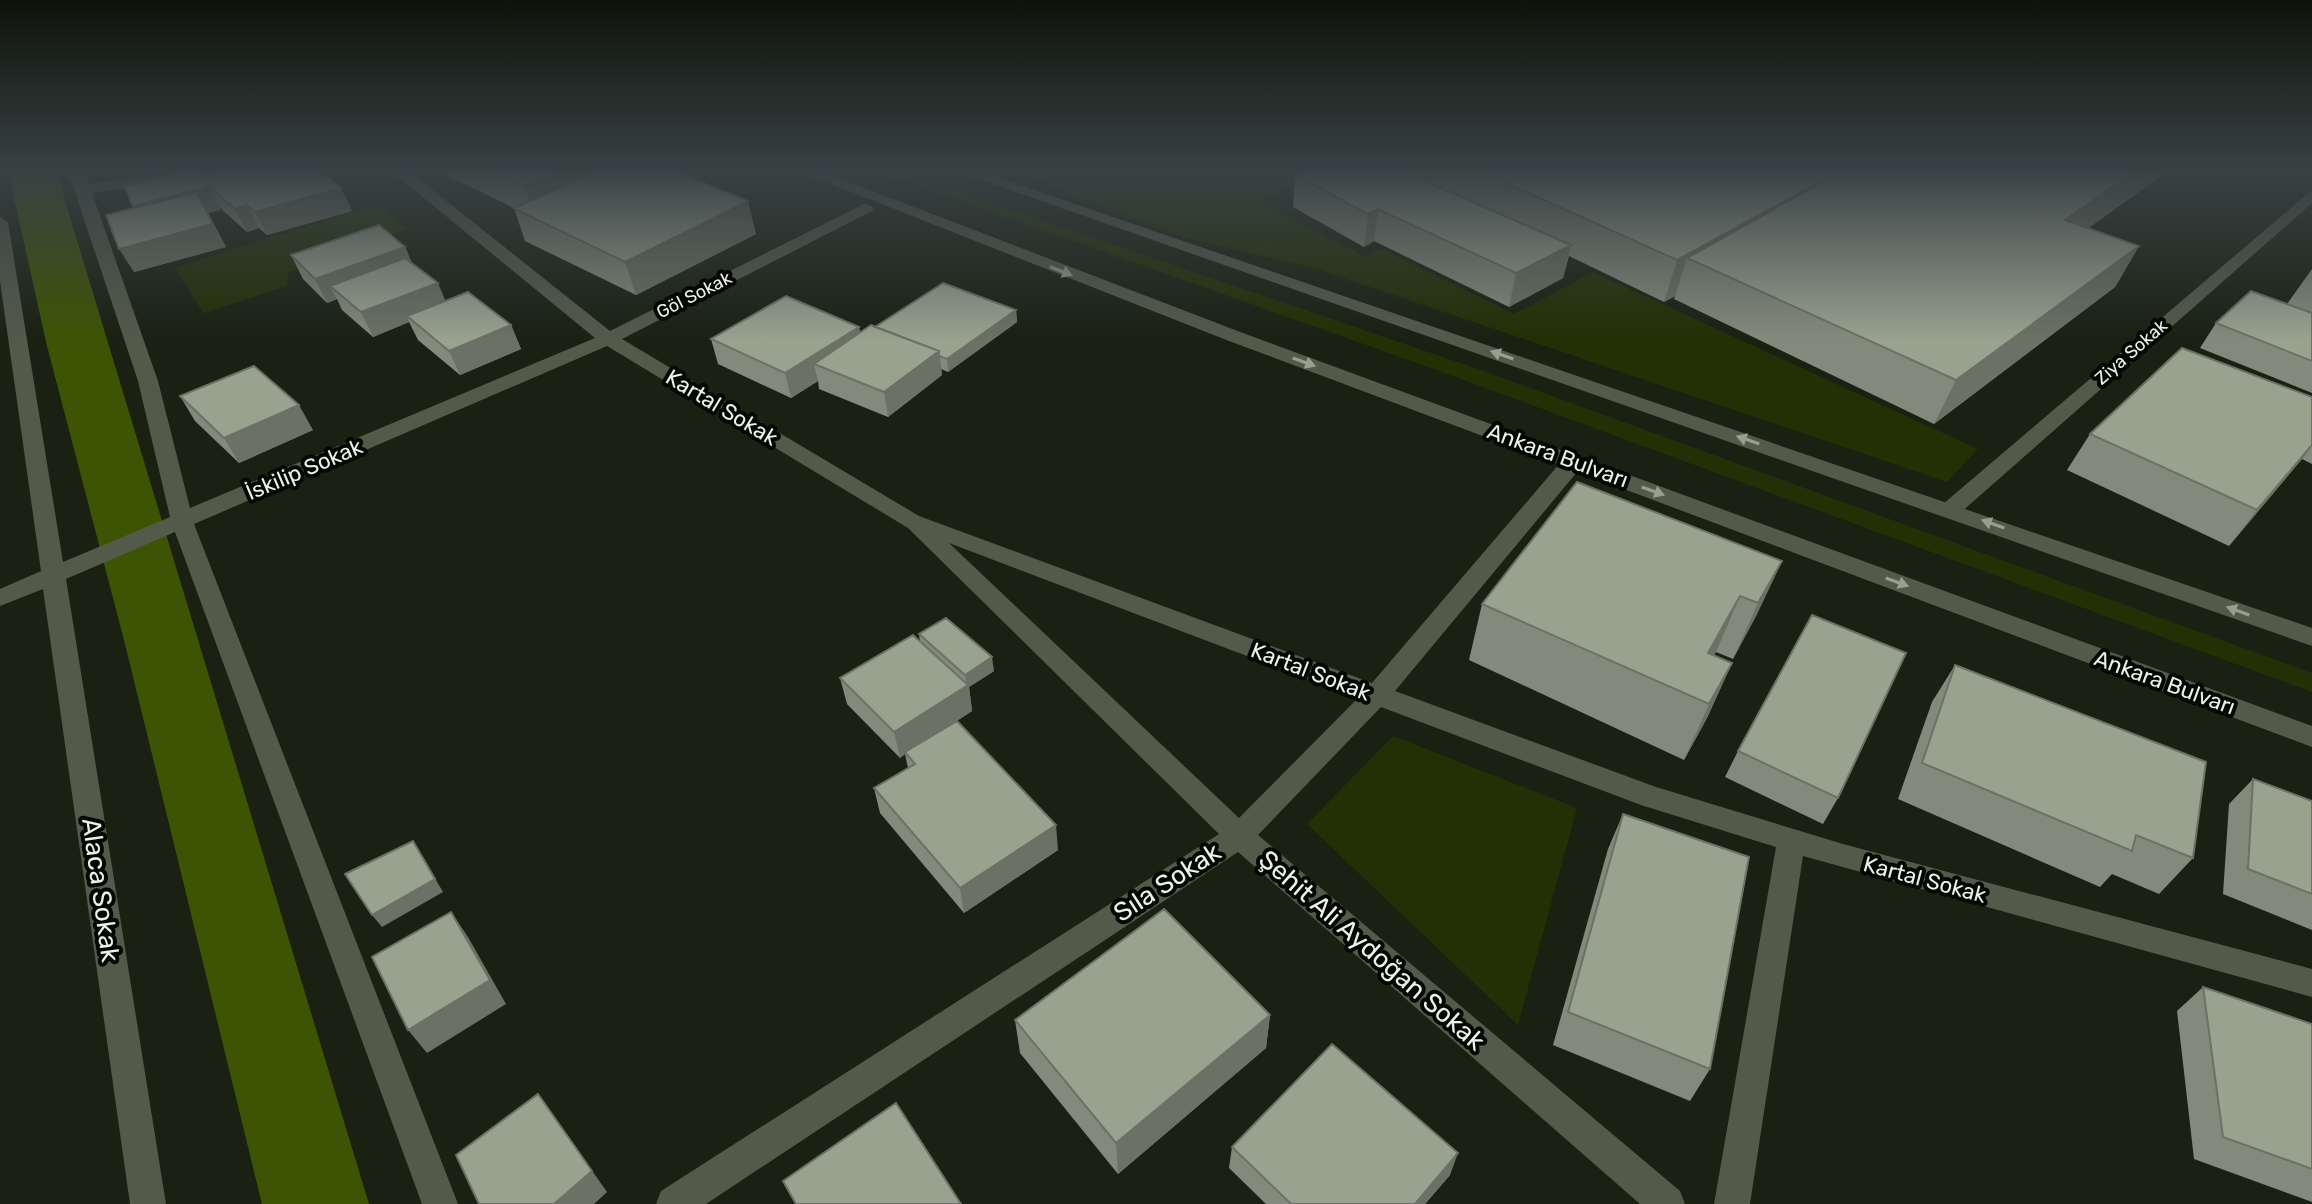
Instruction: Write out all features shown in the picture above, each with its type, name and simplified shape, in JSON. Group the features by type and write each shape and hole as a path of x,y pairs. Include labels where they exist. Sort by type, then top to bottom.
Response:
{"street":[{"name":"Alaca Sokak","path":"1,227 146,1203"},
{"path":"96,227 148,381 177,523 440,1204"},
{"name":"Kartal Sokak","path":"469,227 608,339 911,521 1651,797 1791,841 2312,983"},
{"name":"Göl Sokak","path":"608,339 828,227"},
{"name":"Ankara Bulvarı","path":"952,227 1221,331 2312,737"},
{"path":"1128,227 1951,509 2312,637"},
{"name":"Ziya Sokak","path":"1951,509 2275,227"},
{"name":"İskilip Sokak","path":"0,598 608,339"},
{"name":"Sıla Sokak","path":"674,1204 1239,836 1376,696 1574,461"},
{"name":"Şehit Ali Aydoğan Sokak","path":"911,521 1239,836 1667,1204"},
{"path":"1732,1204 1791,841"}],"shaded area":[{"path":"21,227 73,227 369,1204 262,1204 125,644 47,346"},
{"path":"304,227 408,229 288,273 287,286 203,313 175,268"},
{"path":"1035,227 1062,227 1481,370 2312,673 2312,692 1428,367"},
{"path":"1157,227 1309,227 1366,257 1381,249 1514,314 1593,272 1978,449 1947,482 1317,269 1187,238"},
{"path":"1393,736 1577,808 1518,1025 1307,824"}],"building":[{"path":"111,227 201,227 119,249"},
{"path":"373,227 382,227 405,247 315,279 291,255"},
{"path":"553,227 695,227 625,262"},
{"path":"1417,227 1530,227 1571,245 1516,273"},
{"path":"1604,227 1737,227 1677,260"},
{"path":"1742,227 2085,227 2139,246 1956,380 1687,258"},
{"path":"405,258 438,283 361,312 330,286"},
{"path":"943,283 1016,310 947,359 939,356 939,351 875,327"},
{"path":"2251,291 2312,313 2312,361 2216,323"},
{"path":"468,292 511,325 449,351 407,316"},
{"path":"786,296 859,327 785,373 711,339"},
{"path":"871,325 939,351 884,392 814,364"},
{"path":"2182,348 2312,397 2312,445 2257,510 2090,434"},
{"path":"254,366 299,405 224,438 180,396"},
{"path":"1577,482 1782,561 1758,603 1740,596 1708,653 1732,663 1709,704 1482,604"},
{"path":"1812,615 1906,653 1838,798 1738,751"},
{"path":"946,618 992,657 965,675 919,634"},
{"path":"913,635 968,685 894,732 840,678"},
{"path":"1955,665 2206,762 2193,858 2136,835 2132,851 1922,763"},
{"path":"957,721 1056,825 960,888 874,788 915,764 905,752"},
{"path":"2253,779 2312,801 2312,894 2248,869"},
{"path":"1623,814 1749,857 1710,1069 1568,1012"},
{"path":"413,841 435,879 372,915 345,874"},
{"path":"1164,909 1270,1015 1116,1143 1015,1020"},
{"path":"451,912 490,980 408,1030 372,957"},
{"path":"2203,987 2312,1024 2312,1169 2223,1137"},
{"path":"1332,1044 1458,1153 1415,1204 1291,1204 1232,1147"},
{"path":"538,1094 592,1171 554,1204 479,1204 456,1155"},
{"path":"896,1103 961,1204 796,1204 783,1181"}]}
